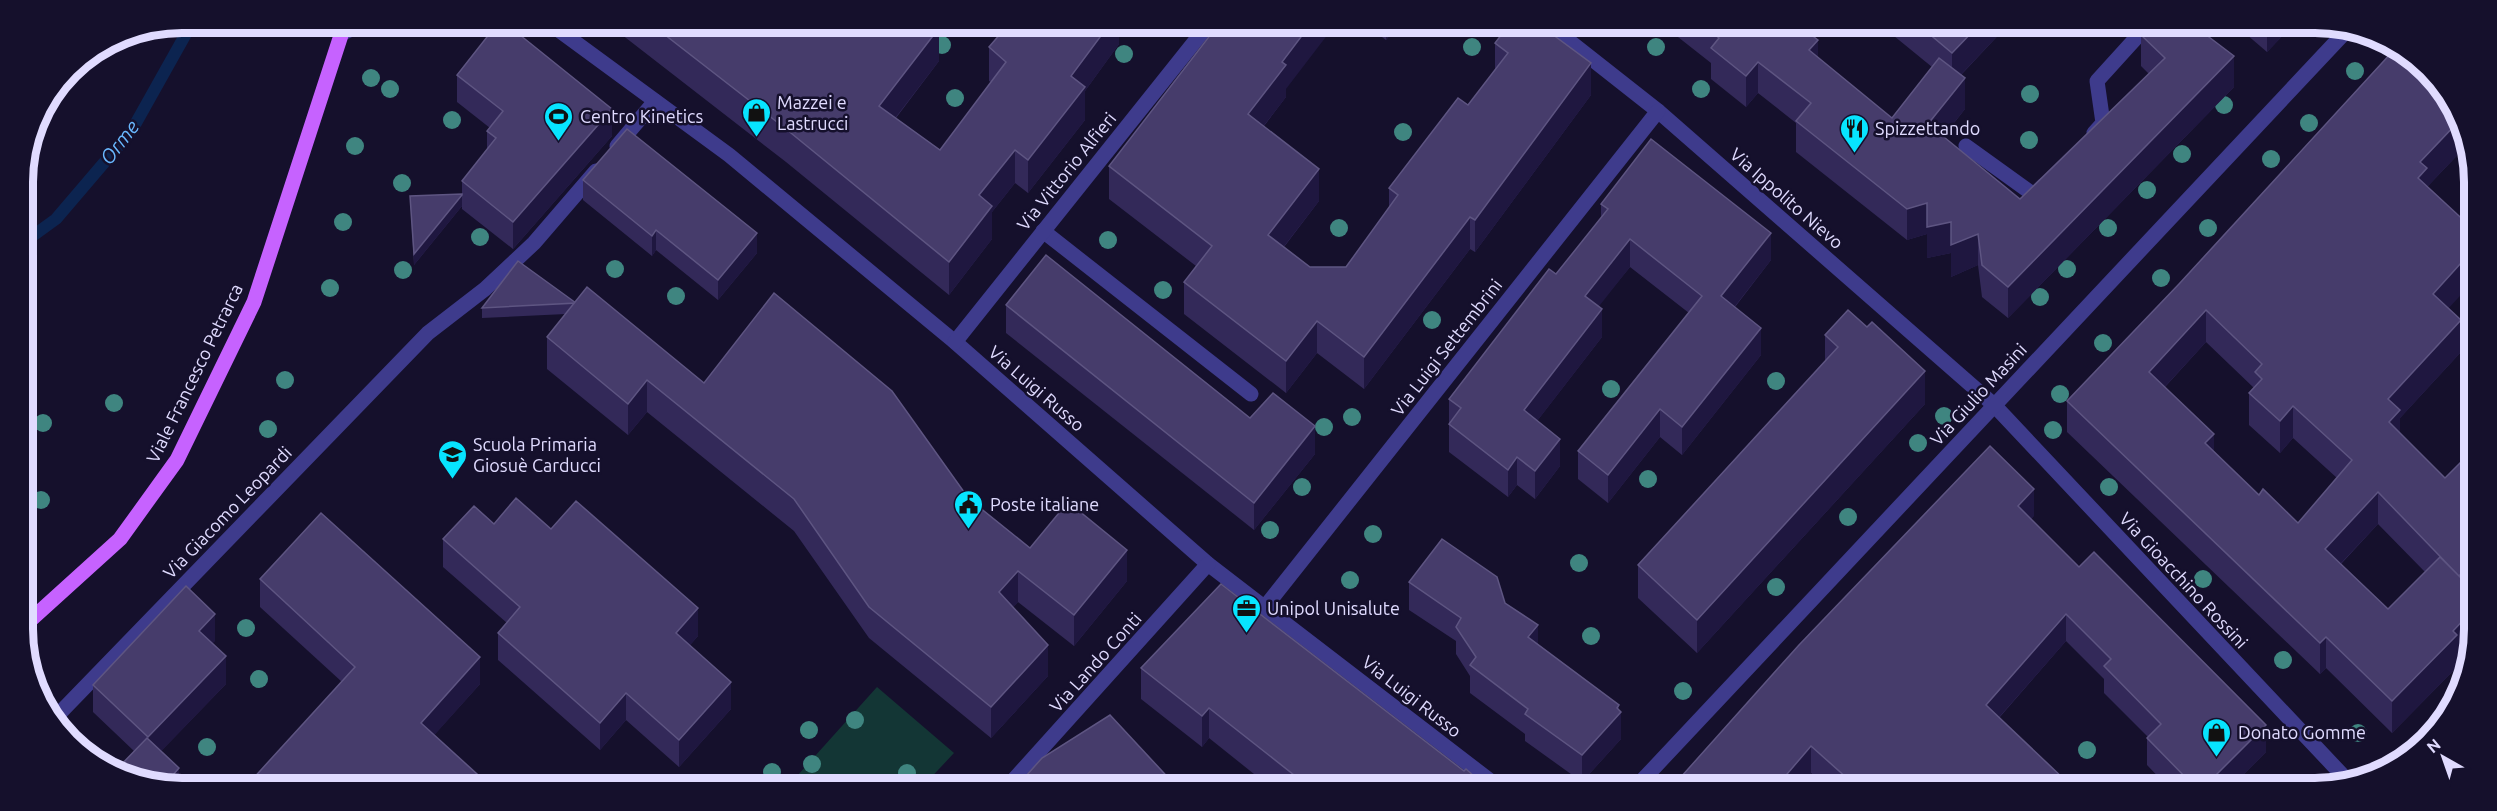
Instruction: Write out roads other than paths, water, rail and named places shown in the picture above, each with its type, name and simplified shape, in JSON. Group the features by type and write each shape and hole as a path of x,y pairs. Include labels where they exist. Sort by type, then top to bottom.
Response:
{"main road":[{"name":"Viale Francesco Petrarca","path":"33,618 120,539 177,460 254,302 341,33"}],"street":[{"name":"Via Luigi Russo","path":"563,33 729,155 955,342 1209,564 1487,778"},
{"name":"Via Vittorio Alfieri","path":"955,342 1202,33"},
{"name":"Via Ippolito Nievo","path":"1559,33 1658,111 1994,405"},
{"path":"2080,147 2103,123 2097,81 2140,33"},
{"name":"Via Giulio Masini","path":"1644,778 2342,36"},
{"name":"Via Giacomo Leopardi","path":"59,713 428,333 485,289 534,243 655,101"},
{"name":"Via Luigi Settembrini","path":"1265,607 1658,111"},
{"path":"1966,146 2034,195 2057,171"},
{"path":"1043,231 1251,394"},
{"name":"Via Gioacchino Rossini","path":"1994,405 2343,775"},
{"name":"Via Lando Conti","path":"1015,778 1209,564"}],"waterway":[{"name":"Orme","path":"33,236 56,219 132,130 186,33"}],"place":[{"name":"Mazzei e Lastrucci","path":"756,138"},
{"name":"Centro Kinetics","path":"559,142"},
{"name":"Spizzettando","path":"1854,154"},
{"name":"Scuola Primaria Giosuè Carducci","path":"452,480"},
{"name":"Poste italiane","path":"969,530"},
{"name":"Unipol Unisalute","path":"1246,634"},
{"name":"Donato Gomme","path":"2217,758"}]}
